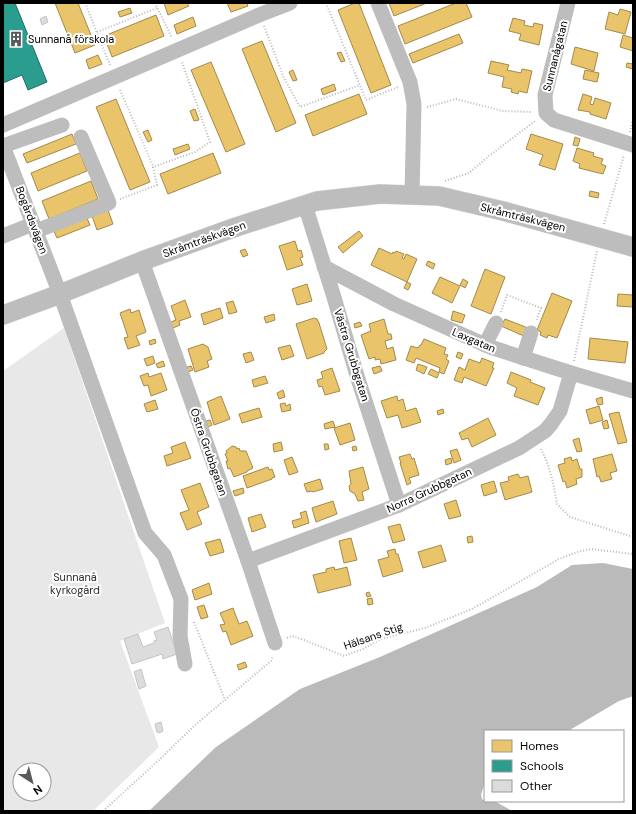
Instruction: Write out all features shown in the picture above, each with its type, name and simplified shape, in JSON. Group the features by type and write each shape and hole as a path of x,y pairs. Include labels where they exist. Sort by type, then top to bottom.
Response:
{"main road":[{"name":"Skråmträskvägen","path":"3,315 142,261 236,227 317,201 380,194 439,196 503,211 633,247"}],"street":[{"path":"3,125 290,3"},
{"path":"378,3 410,82 414,110 412,195"},
{"name":"Sunnanågatan","path":"546,113 545,95 568,3"},
{"path":"546,113 554,120 630,144"},
{"path":"3,146 62,125"},
{"path":"3,236 34,228 109,203 81,137"},
{"name":"Bogårdsvägen","path":"3,146 60,294 145,533 164,555 174,577 181,599 180,636 185,664"},
{"name":"Västra Grubbgatan","path":"305,206 358,379 399,505"},
{"name":"Östra Grubbgatan","path":"142,261 248,561 275,643"},
{"name":"Laxgatan","path":"324,267 394,304 485,345 571,373 633,391"},
{"path":"485,345 496,323"},
{"path":"523,358 531,333"},
{"name":"Norra Grubbgatan","path":"248,561 399,505 519,448 545,431 551,424 560,411 571,373"}],"path":[{"path":"85,3 153,167 157,185 109,203"},
{"path":"153,167 195,152 210,142 178,50 155,3"},
{"path":"326,3 366,100 410,82"},
{"path":"97,32 157,8"},
{"path":"259,15 284,78 300,108 360,85"},
{"path":"414,110 456,100 503,111 546,113"},
{"path":"440,183 469,173 546,113"},
{"path":"571,373 600,237 630,144"},
{"path":"496,323 507,295 541,308 531,333"},
{"path":"534,438 543,451 553,482 557,504 562,510 570,517 633,537"},
{"name":"Hälsans Stig","path":"275,643 292,636 344,656 381,640 425,628 472,609 559,559 577,552 591,549 633,554"},
{"path":"192,618 226,700"},
{"path":"103,811 194,726 271,661 275,652 275,643"}],"green space":[{"name":"Sunnanå kyrkogård","path":"64,328 165,623 120,641 159,747 93,811 3,811 3,371"}],"shaded area":[{"path":"603,563 633,569 633,696 619,701 570,730 484,730 484,785 481,795 482,799 484,802 498,803 512,811 149,811 216,747 300,689 380,657 537,587 572,565"}],"building: Homes":[{"path":"55,3 78,3 95,45 75,53"},
{"path":"164,3 187,3 189,6 168,15"},
{"path":"227,3 247,3 248,6 231,12"},
{"path":"355,3 359,3 391,85 371,93 338,10"},
{"path":"389,3 427,3 394,16"},
{"path":"456,3 466,3 472,17 405,44 398,26"},
{"path":"130,8 132,13 120,17 118,12"},
{"path":"620,9 631,12 625,34 605,29 609,12 618,15"},
{"path":"156,15 164,36 112,57 104,36"},
{"path":"193,17 196,26 177,34 174,25"},
{"path":"513,18 525,21 524,25 533,27 534,23 543,25 539,45 519,40 521,34 509,31"},
{"path":"459,34 463,43 413,63 409,54"},
{"path":"623,35 633,38 633,51 620,47"},
{"path":"262,41 296,123 276,132 242,49"},
{"path":"575,47 598,53 594,71 571,64"},
{"path":"341,52 345,61 341,62 337,53"},
{"path":"98,55 102,64 89,69 86,60"},
{"path":"491,61 509,65 507,70 521,73 522,69 532,71 527,93 519,91 518,94 511,92 512,89 502,87 504,77 488,73"},
{"path":"211,62 245,144 226,152 191,70"},
{"path":"627,63 633,64 633,69 626,67"},
{"path":"293,70 297,80 293,81 289,72"},
{"path":"585,70 599,73 597,82 583,79"},
{"path":"334,84 336,90 323,95 321,89"},
{"path":"359,94 367,114 313,136 305,115"},
{"path":"583,94 592,97 590,104 593,105 595,98 611,103 606,119 590,114 590,112 578,110"},
{"path":"116,99 150,182 130,190 96,107"},
{"path":"195,109 199,120 194,121 190,111"},
{"path":"148,130 152,140 148,142 143,132"},
{"path":"72,134 76,144 27,163 23,154"},
{"path":"531,134 563,144 555,170 539,165 543,155 526,149"},
{"path":"575,137 580,139 578,146 573,145"},
{"path":"188,144 190,149 175,155 173,149"},
{"path":"577,148 594,153 593,156 603,159 601,164 606,166 603,174 579,168 580,164 573,161"},
{"path":"80,153 87,171 38,191 31,173"},
{"path":"213,153 221,173 168,194 160,174"},
{"path":"91,181 98,199 49,219 42,201"},
{"path":"590,191 599,193 598,198 589,196"},
{"path":"108,210 113,224 97,230 92,216"},
{"path":"86,216 90,225 57,238 53,229"},
{"path":"359,231 363,236 343,253 338,247"},
{"path":"295,241 298,251 301,250 303,257 300,258 303,265 287,270 279,246"},
{"path":"379,248 392,254 396,251 404,254 402,258 404,259 406,254 417,259 407,282 371,265"},
{"path":"245,249 248,255 243,257 240,251"},
{"path":"428,261 435,264 433,269 426,265"},
{"path":"485,269 505,277 491,314 471,306"},
{"path":"440,277 460,286 452,303 432,293"},
{"path":"463,279 468,282 465,288 460,285"},
{"path":"407,282 411,284 408,290 404,288"},
{"path":"307,284 312,301 297,305 292,289"},
{"path":"552,293 572,301 557,338 548,335 547,338 540,335 541,332 537,330"},
{"path":"618,294 633,295 633,307 617,306"},
{"path":"185,300 191,317 179,321 180,325 173,328 171,322 176,320 171,306"},
{"path":"233,301 237,312 229,314 226,303"},
{"path":"220,308 223,318 204,325 201,314"},
{"path":"130,309 131,313 139,310 146,332 136,336 140,345 128,349 124,338 128,337 120,313"},
{"path":"453,311 465,315 462,323 451,320"},
{"path":"274,314 275,320 266,323 264,317"},
{"path":"314,318 317,319 319,323 327,349 324,353 307,359 296,324"},
{"path":"384,319 388,334 391,334 392,339 385,341 387,349 393,347 396,360 381,364 380,359 375,360 375,357 369,359 361,335 371,331 369,324"},
{"path":"505,319 528,328 526,337 501,326"},
{"path":"360,322 362,326 355,328 354,324"},
{"path":"590,338 628,342 625,363 588,359"},
{"path":"155,339 156,343 150,345 149,341"},
{"path":"424,339 446,348 444,354 448,355 446,359 449,361 444,374 439,372 440,368 416,358 414,363 406,360 411,346 418,348"},
{"path":"203,344 208,347 212,359 207,361 209,367 195,372 188,349"},
{"path":"290,345 294,356 282,360 278,348"},
{"path":"251,352 254,360 246,363 243,354"},
{"path":"458,352 463,354 461,359 456,357"},
{"path":"153,356 155,363 147,366 144,359"},
{"path":"482,358 494,363 492,368 494,368 486,386 464,377 462,383 454,380 459,367 465,370 469,359 480,363"},
{"path":"163,361 165,366 158,368 156,364"},
{"path":"418,364 427,367 424,374 416,370"},
{"path":"191,366 193,370 188,372 187,367"},
{"path":"380,366 382,371 374,374 372,368"},
{"path":"332,368 340,391 325,395 322,386 319,387 317,380 323,378 321,372"},
{"path":"431,369 439,373 437,378 428,374"},
{"path":"511,372 531,380 530,382 545,388 538,405 514,396 517,388 507,383"},
{"path":"148,373 149,377 161,373 167,390 151,396 148,385 144,386 140,376"},
{"path":"265,376 268,383 254,387 252,380"},
{"path":"283,390 285,397 279,399 277,393"},
{"path":"221,396 230,419 214,425 207,402"},
{"path":"397,396 398,401 403,399 406,411 416,408 421,422 402,428 398,415 387,418 381,401"},
{"path":"602,397 603,404 598,405 596,399"},
{"path":"155,400 158,409 147,412 144,404"},
{"path":"285,403 286,406 290,404 291,410 282,412 280,404"},
{"path":"599,406 603,420 590,424 586,410"},
{"path":"259,408 262,417 242,423 239,414"},
{"path":"443,409 444,413 438,415 437,411"},
{"path":"619,412 627,442 618,444 609,414"},
{"path":"488,418 496,435 472,447 468,438 462,440 459,433"},
{"path":"210,420 212,425 208,427 206,421"},
{"path":"607,420 609,428 604,429 602,422"},
{"path":"333,421 335,427 325,429 324,424"},
{"path":"350,423 355,440 340,445 334,428"},
{"path":"579,438 582,451 577,452 573,440"},
{"path":"185,442 191,458 167,466 164,456 173,453 171,447"},
{"path":"281,442 283,450 274,452 273,444"},
{"path":"324,444 328,444 329,449 325,450"},
{"path":"232,446 236,447 237,449 239,448 240,451 246,451 253,468 234,477 230,468 228,469 226,461 228,461 225,454 227,453 226,451"},
{"path":"356,446 357,450 353,451 352,447"},
{"path":"457,449 461,460 454,463 450,451"},
{"path":"410,454 412,459 414,458 419,475 409,478 411,483 407,485 399,457"},
{"path":"612,454 617,471 610,473 612,479 601,482 599,476 597,477 593,459"},
{"path":"292,457 298,472 289,475 284,460"},
{"path":"571,457 572,461 577,459 580,469 582,469 582,477 576,479 577,484 567,488 565,481 563,482 558,465 565,463 564,459"},
{"path":"451,458 452,463 446,465 445,460"},
{"path":"268,467 269,470 272,469 275,477 247,488 243,476"},
{"path":"363,467 369,489 362,492 364,500 358,501 355,494 350,491 349,486 351,484 349,471"},
{"path":"518,474 520,478 528,476 532,492 505,500 500,483 509,481 508,477"},
{"path":"320,479 323,489 307,492 304,484"},
{"path":"494,481 497,492 484,496 481,485"},
{"path":"200,483 209,507 197,512 202,524 187,530 180,513 189,510 181,490"},
{"path":"243,488 244,493 235,496 233,491"},
{"path":"456,500 461,516 449,519 444,504"},
{"path":"333,501 337,514 316,522 312,508"},
{"path":"306,511 309,523 294,528 292,521 302,518 300,513"},
{"path":"261,514 266,527 252,532 248,518"},
{"path":"400,524 405,540 393,543 388,527"},
{"path":"472,536 473,542 468,543 467,537"},
{"path":"351,538 357,560 344,563 339,541"},
{"path":"220,539 224,552 210,556 205,543"},
{"path":"441,545 446,561 423,568 418,552"},
{"path":"395,549 403,571 383,577 378,560 389,557 387,551"},
{"path":"334,567 335,570 347,567 351,585 318,593 313,575 326,572 326,569"},
{"path":"209,583 212,594 195,600 192,590"},
{"path":"369,592 371,596 367,597 366,593"},
{"path":"372,598 373,604 368,605 367,599"},
{"path":"204,605 208,617 201,619 197,607"},
{"path":"233,608 239,624 247,621 253,636 231,645 226,631 223,632 220,625 225,624 220,613"},
{"path":"245,662 247,667 239,670 237,665"}],"building: Schools":[{"name":"Sunnanå förskola","path":"3,3 15,3 47,82 28,90 22,75 3,83"}],"building: Other":[{"path":"46,16 48,22 42,25 40,19"},
{"path":"168,627 177,654 163,659 162,654 132,664 124,639 138,634 143,647 154,643 154,641 157,640 154,632"},
{"path":"141,669 146,686 139,689 134,672"},
{"path":"161,722 163,731 159,733 157,732 155,724"}],"place":[{"name":"Sunnanå förskola","path":"16,39"}]}
